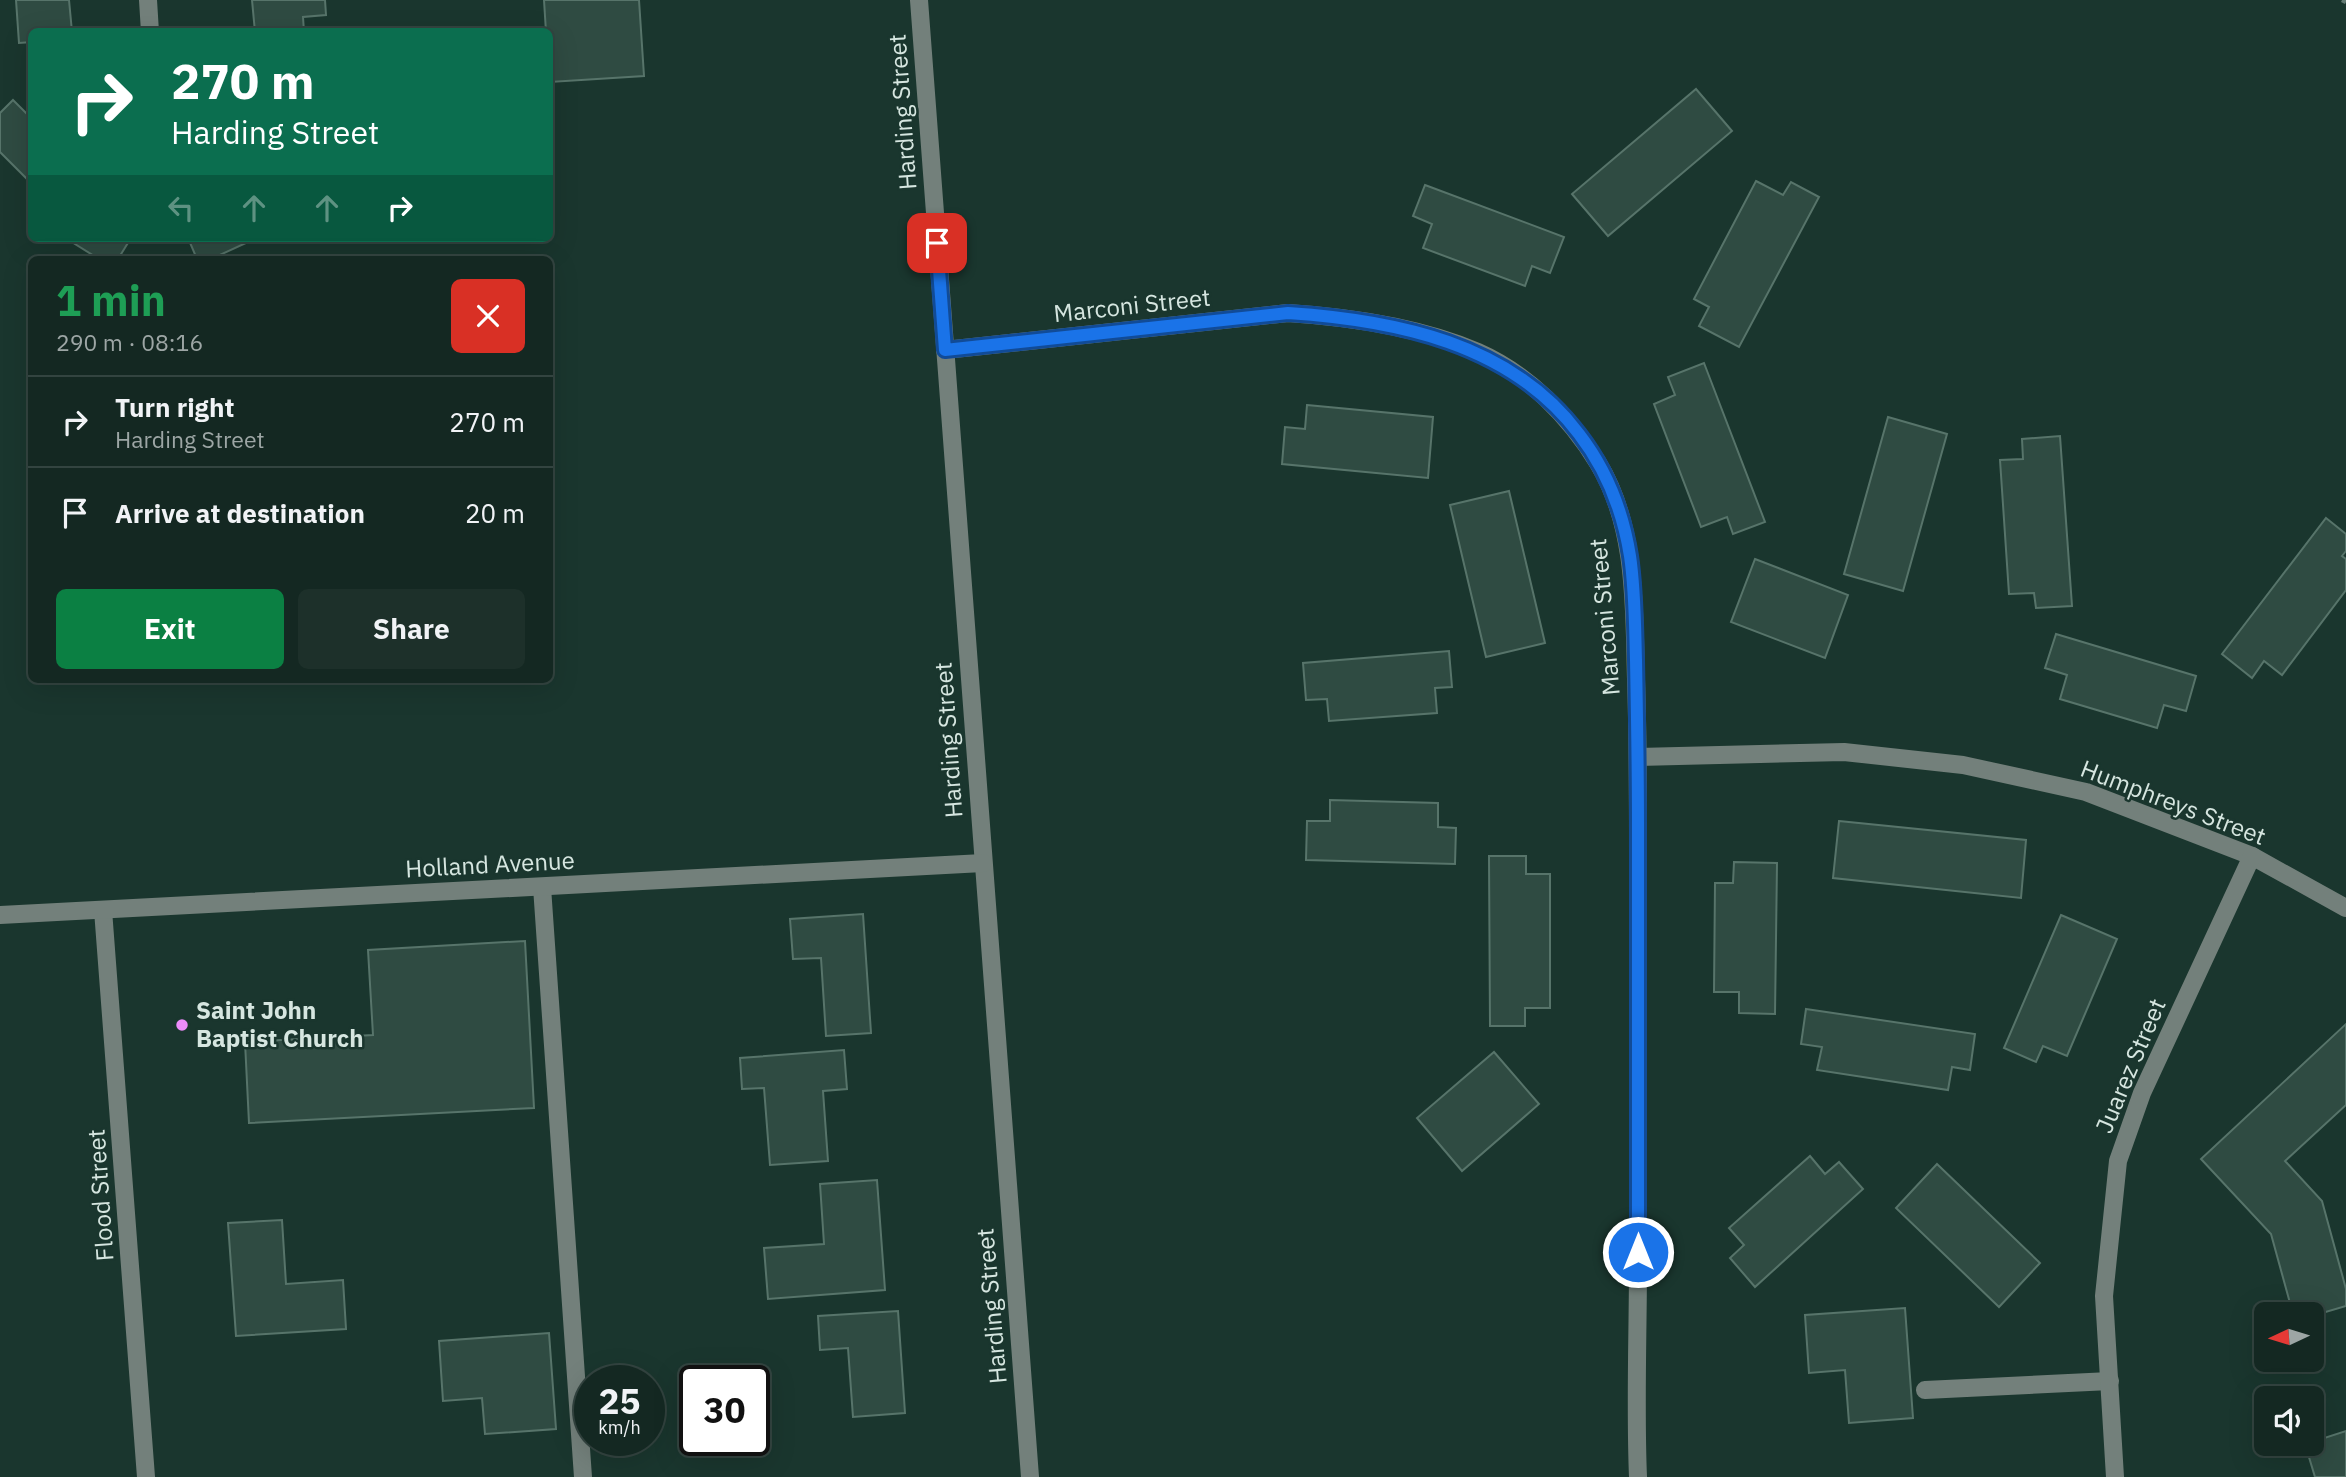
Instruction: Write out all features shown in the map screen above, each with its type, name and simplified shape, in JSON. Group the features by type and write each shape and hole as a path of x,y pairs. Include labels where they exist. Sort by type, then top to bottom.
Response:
{"street":[{"path":"148,0 150,28"},
{"name":"Harding Street","path":"919,0 1030,1477"},
{"name":"Marconi Street","path":"945,350 1288,313 1342,318 1406,330 1477,352 1536,389 1578,433 1611,488 1630,556 1635,624 1638,757 1638,1477"},
{"name":"Humphreys Street","path":"1638,757 1844,752 1963,765 2085,792 2252,856 2346,908"},
{"name":"Juarez Street","path":"2115,1477 2104,1296 2118,1161 2142,1093 2252,856"},
{"name":"Holland Avenue","path":"0,915 983,863"},
{"path":"542,887 583,1477"},
{"name":"Flood Street","path":"103,910 146,1477"},
{"path":"1925,1390 2110,1381"}],"building":[{"path":"16,0 69,0 72,28 28,28 28,42 19,43"},
{"path":"252,0 325,0 326,15 303,17 304,28 255,28"},
{"path":"544,0 639,0 644,76 553,82 553,28 546,28"},
{"path":"1696,89 1732,131 1608,236 1572,194"},
{"path":"13,100 28,115 28,180 0,152 0,113"},
{"path":"1756,181 1783,195 1791,182 1819,197 1739,347 1699,326 1709,307 1694,299"},
{"path":"1425,185 1564,237 1550,273 1532,266 1525,286 1423,248 1432,224 1413,216"},
{"path":"72,242 129,242 120,256 94,256"},
{"path":"190,242 248,242 218,256 196,256"},
{"path":"1704,363 1765,522 1733,534 1727,517 1701,527 1654,404 1675,395 1668,377"},
{"path":"1307,405 1433,417 1428,478 1282,464 1285,427 1305,429"},
{"path":"1888,417 1947,434 1903,591 1844,574"},
{"path":"2060,436 2072,606 2036,608 2034,593 2009,594 2000,460 2023,459 2022,439"},
{"path":"1509,491 1545,643 1486,657 1450,505"},
{"path":"2326,518 2346,534 2346,551 2342,556 2346,559 2346,590 2282,675 2264,661 2252,678 2222,654"},
{"path":"1755,559 1848,595 1825,658 1731,622"},
{"path":"2056,634 2196,676 2186,711 2164,705 2157,728 2060,699 2067,675 2045,668"},
{"path":"1449,651 1452,687 1435,688 1437,713 1329,721 1327,699 1306,700 1303,663"},
{"path":"1330,800 1438,803 1438,827 1456,828 1455,864 1306,860 1307,821 1330,821"},
{"path":"1839,821 2026,840 2021,898 1833,878"},
{"path":"1489,856 1526,856 1526,874 1550,874 1550,1008 1525,1008 1525,1026 1490,1026"},
{"path":"1734,862 1777,863 1775,1014 1739,1013 1739,992 1714,992 1715,883 1733,883"},
{"path":"863,914 871,1033 826,1036 821,958 793,959 790,919"},
{"path":"2061,915 2117,939 2067,1056 2043,1046 2036,1062 2004,1048"},
{"path":"525,941 534,1108 249,1123 245,1042 373,1035 368,950"},
{"path":"1806,1009 1975,1034 1970,1070 1952,1067 1948,1090 1817,1070 1822,1047 1801,1044"},
{"path":"2346,1024 2346,1105 2285,1161 2322,1201 2346,1289 2346,1306 2324,1312 2324,1302 2290,1302 2271,1234 2201,1159"},
{"path":"844,1050 847,1089 823,1091 828,1161 770,1165 764,1088 742,1089 740,1058"},
{"path":"1494,1052 1539,1104 1462,1171 1417,1118"},
{"path":"1810,1156 1825,1174 1839,1162 1863,1189 1755,1287 1730,1258 1744,1245 1729,1228"},
{"path":"1937,1164 2040,1263 1999,1307 1896,1208"},
{"path":"877,1180 885,1290 768,1299 764,1248 824,1244 820,1184"},
{"path":"282,1220 286,1284 343,1280 346,1329 236,1336 228,1223"},
{"path":"1905,1308 1913,1418 1849,1423 1845,1370 1809,1373 1805,1315"},
{"path":"898,1311 905,1413 853,1417 848,1348 820,1350 818,1316"},
{"path":"549,1333 556,1429 485,1434 482,1398 443,1401 439,1341"},
{"path":"2346,1431 2346,1477 2315,1477 2309,1456 2324,1456 2324,1438"}],"place":[{"name":"Saint John Baptist Church","path":"182,1025"}],"route":[{"path":"937,243 945,350 1288,313 1342,318 1406,330 1477,352 1536,389 1578,433 1600,465 1619,514 1630,556 1635,624 1638,757 1638,1252"}]}
